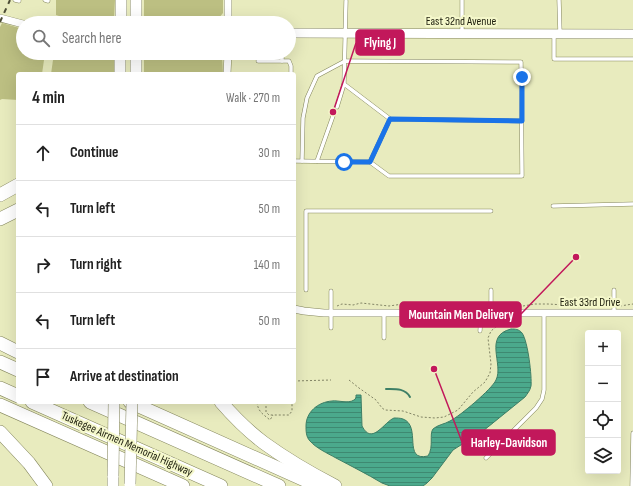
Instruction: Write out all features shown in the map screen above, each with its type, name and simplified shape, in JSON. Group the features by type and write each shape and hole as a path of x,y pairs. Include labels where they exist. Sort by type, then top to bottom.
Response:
{"highway":[{"path":"0,195 16,186"},
{"path":"0,219 16,211"},
{"path":"0,343 16,351"},
{"path":"0,362 16,369"},
{"path":"0,388 16,395"},
{"name":"Tuskegee Airmen Memorial Highway","path":"36,404 221,486"},
{"name":"Tuskegee Airmen Memorial Highway","path":"94,404 279,486"},
{"path":"135,404 318,486"},
{"path":"223,404 244,426 263,442 293,462 335,486"},
{"path":"0,405 182,486"},
{"path":"0,432 29,463 46,486"}],"main road":[{"path":"121,0 121,16"},
{"path":"136,0 136,16"},
{"path":"120,60 120,72"},
{"path":"136,60 136,72"},
{"path":"113,481 114,404"},
{"path":"130,485 131,404"}],"street":[{"path":"228,0 228,16"},
{"path":"0,18 16,22"},
{"name":"East 32nd Avenue","path":"296,33 633,34"},
{"path":"227,72 228,60"},
{"name":"East 33rd Drive","path":"296,309 310,312 331,309 384,312 544,312 614,310 633,313"}],"lane":[{"path":"15,0 19,0"},
{"path":"462,0 462,34"},
{"path":"559,0 554,59 633,59"},
{"path":"337,107 344,84 346,1"},
{"path":"258,61 289,61 291,72"},
{"path":"296,161 370,162 389,176 522,176 521,62 345,61 317,76 307,98 303,118 302,161"},
{"path":"344,84 390,119 522,121"},
{"path":"317,161 334,116"},
{"path":"370,162 390,119"},
{"path":"553,206 633,204"},
{"path":"306,290 306,211 491,211"},
{"path":"491,290 491,304 494,312"},
{"path":"614,290 614,310"},
{"path":"331,291 331,328"},
{"path":"384,312 384,338"},
{"path":"480,331 481,312"},
{"path":"486,458 532,412 542,399 544,390 544,312"},
{"path":"632,486 633,433"}],"path":[{"path":"331,309 342,304 353,305 361,303 389,306 410,303 434,306 457,303 476,306 491,304 499,305 504,303 516,307"},
{"path":"522,306 535,304 565,305 595,303 614,310 633,304"},
{"path":"349,380 376,400 385,410 403,411 421,417 444,417 458,410 473,392 485,382 490,373 491,364 488,338 491,331 496,326 494,312"},
{"path":"296,381 331,380"},
{"path":"258,404 260,411 270,420 273,415"},
{"path":"266,404 266,412 269,415 289,415 292,411 292,404"}],"shaded area":[{"path":"56,0 115,0 114,16 56,15"},
{"path":"144,0 223,0 223,13 220,16 144,16"},
{"path":"2,23 16,27 16,60 44,60 42,72 16,72 16,100 0,100 0,27"},
{"path":"53,60 115,60 114,72 51,72"},
{"path":"144,60 222,60 223,72 144,72"},
{"path":"511,329 521,332 526,343 531,375 531,386 529,391 525,397 483,431 453,450 432,478 423,486 390,486 382,483 312,444 308,438 306,430 308,416 314,409 322,403 352,401 355,399 356,395 361,395 362,426 366,432 370,434 378,431 394,418 403,419 408,423 411,429 416,454 420,456 428,456 431,449 431,434 433,429 461,414 482,396 496,380 498,366 496,344 498,338 503,333"}],"waterway":[{"path":"386,389 403,391 410,397"}],"railway":[{"path":"0,22 10,0"}],"place":[{"name":"Flying J","path":"333,112"},
{"name":"Mountain Men Delivery","path":"576,257"},
{"name":"Harley-Davidson","path":"434,369"}],"route":[{"path":"344,162 370,162 390,119 522,121 522,77"}]}
